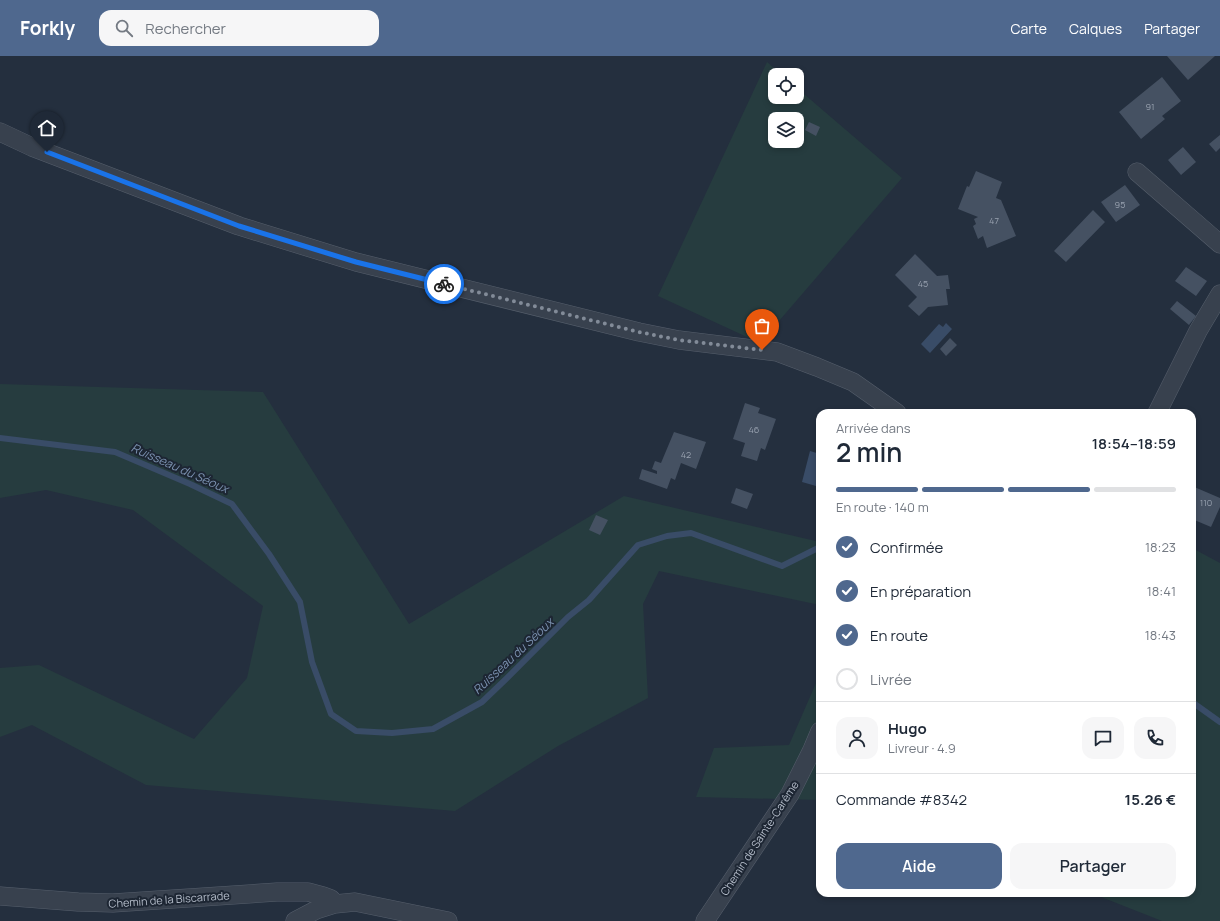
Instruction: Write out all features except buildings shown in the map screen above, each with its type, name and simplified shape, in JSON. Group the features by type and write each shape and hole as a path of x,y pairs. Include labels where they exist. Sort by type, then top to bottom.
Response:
{"street":[{"path":"0,132 32,147 239,226 356,262 639,332 679,340 777,352 854,382 891,409"},
{"path":"1136,172 1220,244"},
{"path":"1159,409 1198,331 1220,294"},
{"name":"Chemin de Sainte-Carême","path":"705,921 790,794 816,740"},
{"name":"Chemin de la Biscarrade","path":"0,896 113,903 277,892 308,892 331,899 335,904"},
{"path":"295,921 316,910 335,904 355,902 448,921"}],"green space":[{"path":"767,62 774,68 768,68 768,104 804,104 804,94 902,178 760,343 658,296"},
{"path":"0,384 263,392 409,624 624,496 816,541 816,604 659,571 643,604 648,698 558,746 455,811 146,785 32,725 0,737 0,668 39,665 194,739 247,678 263,606 133,510 46,490 0,498"},
{"path":"1196,550 1220,563 1220,921 1162,921 1101,897 1196,897"},
{"path":"816,683 816,800 696,797 714,748 789,745"}],"water":[{"path":"946,323 952,329 930,353 921,344 939,324 943,327"},
{"path":"810,451 816,453 816,486 802,482"}],"waterway":[{"name":"Ruisseau du Séoux","path":"0,438 115,452 190,484 232,504 269,554 300,602 312,662 331,714 356,731 392,733 433,729 482,702 568,617 589,600 638,545 667,536 691,533 782,566 816,549"},
{"name":"Ruisseau du Séoux","path":"1196,705 1220,722"}],"way so far":[{"path":"444,284 639,332 679,340 762,350"}],"route":[{"path":"47,152 239,226 356,262 444,284"}]}
